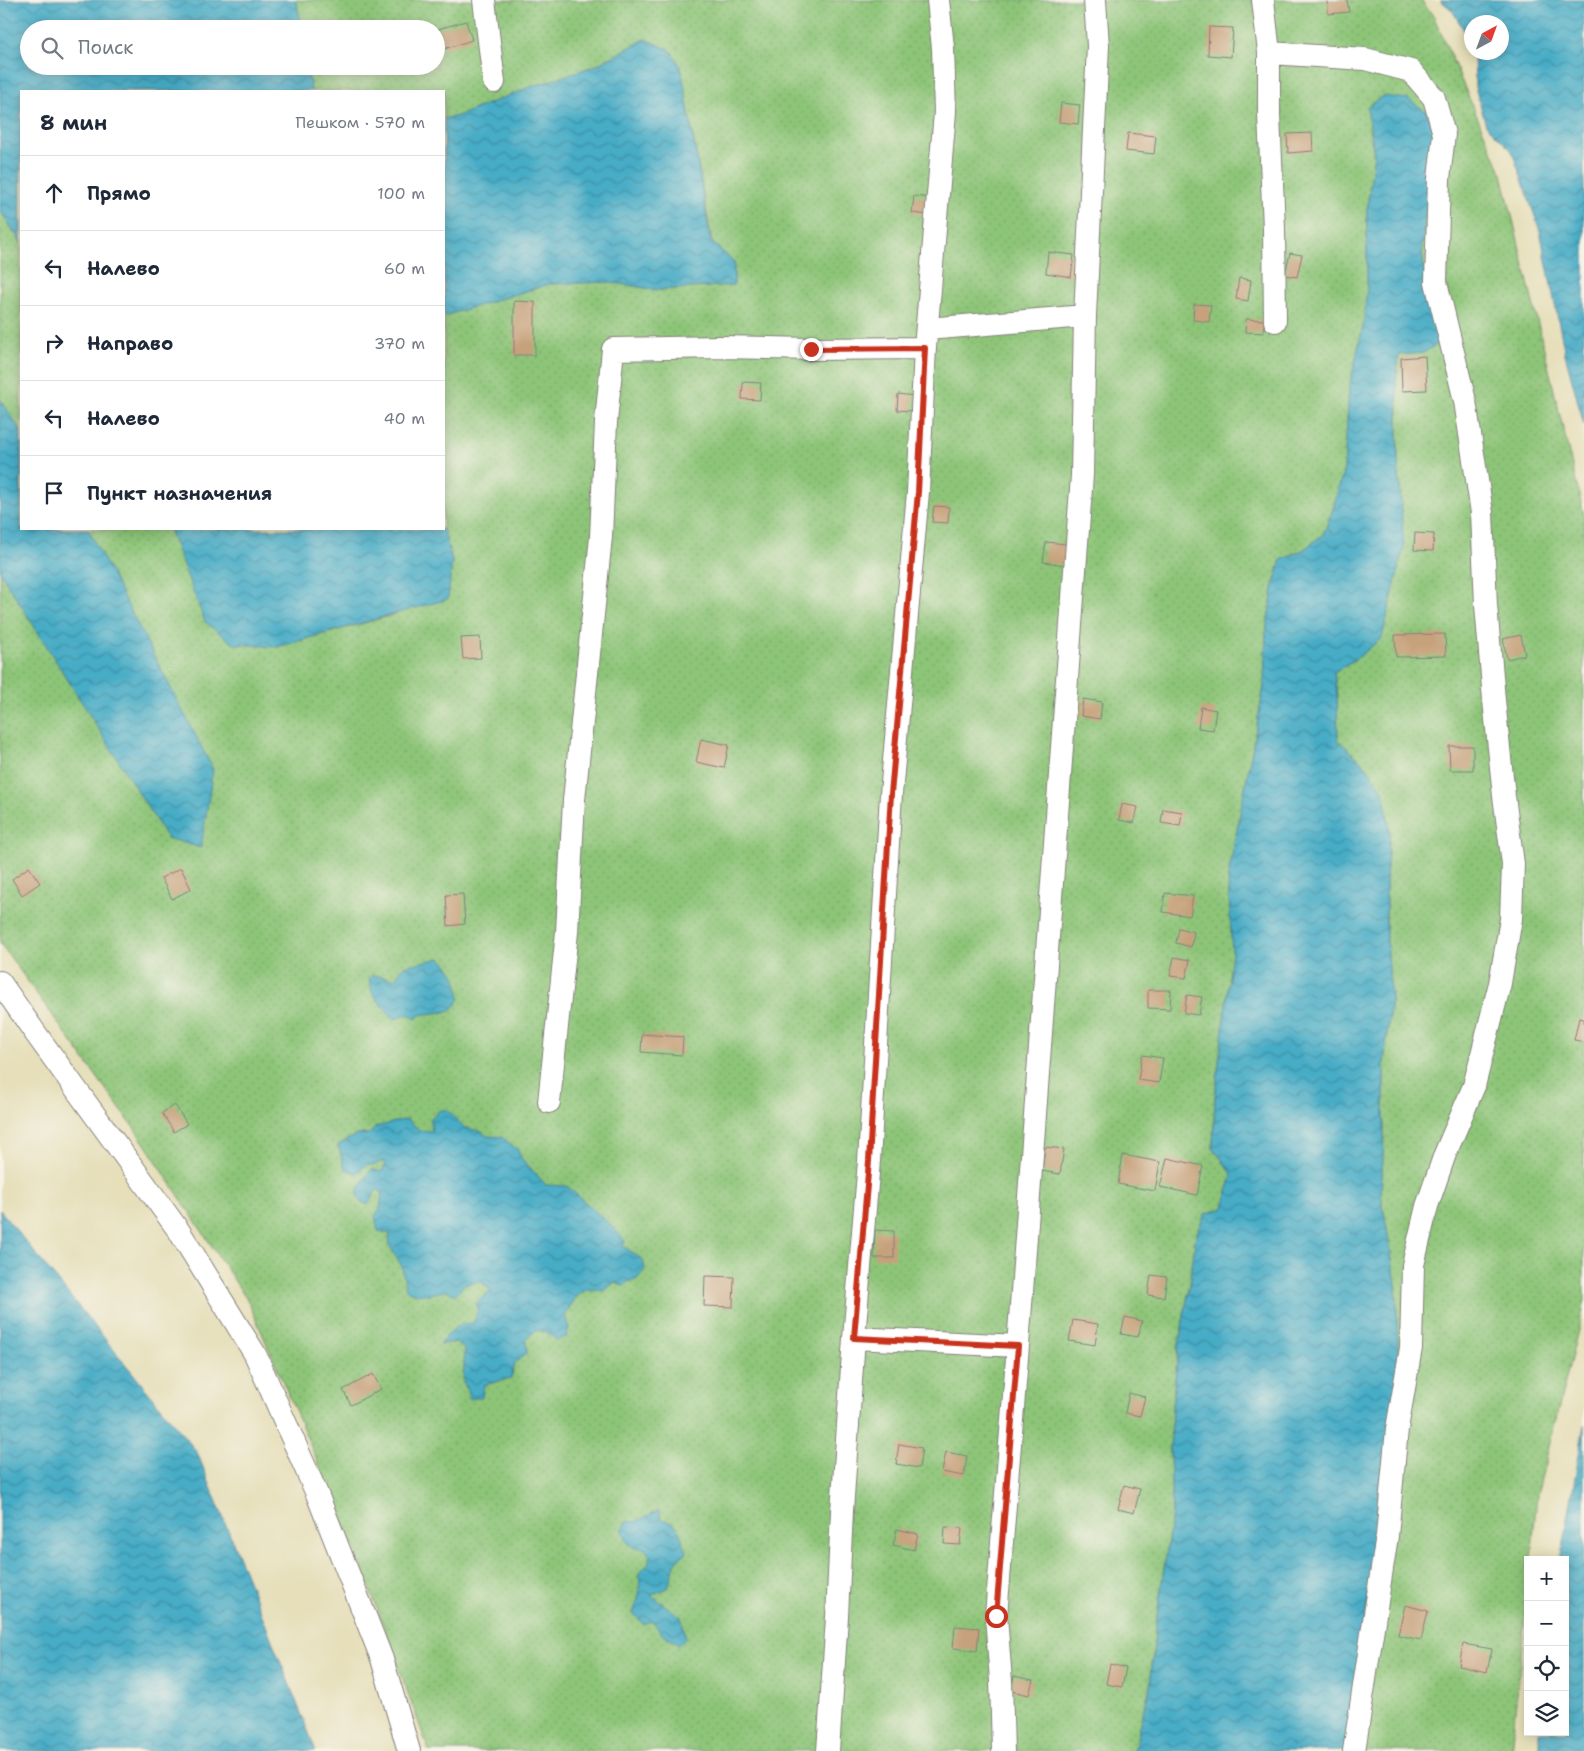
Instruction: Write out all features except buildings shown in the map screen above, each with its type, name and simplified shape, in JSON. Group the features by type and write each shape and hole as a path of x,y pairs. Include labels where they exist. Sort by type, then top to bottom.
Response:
{"lane":[{"path":"484,0 494,82"},
{"path":"828,1751 854,1338 869,1161 891,794 918,492 926,339 945,112 943,48 938,0"},
{"path":"1003,1751 1001,1681 996,1616 1018,1346 1081,485 1085,316 1098,46 1095,0"},
{"path":"1263,0 1269,54 1275,321"},
{"path":"1269,54 1365,59 1411,71 1434,98 1444,134 1440,179 1436,282 1465,401 1482,513 1486,605 1494,700 1513,864 1511,919 1500,983 1474,1086 1426,1206 1413,1265 1411,1348 1397,1429 1387,1536 1354,1751"},
{"path":"549,1102 567,932 574,800 601,537 606,422 613,349 722,347 811,349 926,339 1085,316"},
{"path":"0,982 179,1231 255,1354 317,1494 382,1659 409,1751"},
{"path":"854,1338 1018,1346"}],"green space":[{"path":"296,0 1421,0 1434,17 1502,174 1584,515 1584,1306 1537,1495 1531,1556 1524,1556 1524,1626 1511,1751 1345,1751 1397,1405 1398,1349 1396,1284 1381,1193 1384,1137 1384,1063 1391,999 1386,927 1386,876 1390,831 1364,764 1338,740 1337,696 1334,672 1360,656 1401,499 1396,380 1399,355 1423,353 1426,288 1422,250 1425,214 1440,174 1369,129 1374,154 1367,210 1367,286 1364,322 1349,389 1344,469 1333,509 1323,535 1303,550 1281,560 1274,584 1266,632 1264,687 1228,877 1232,952 1215,1097 1213,1147 1232,1174 1224,1208 1205,1214 1196,1235 1190,1284 1179,1343 1172,1407 1170,1452 1172,1514 1156,1623 1150,1687 1134,1751 429,1751 358,1556 249,1303 139,1135 0,943 0,210 20,240 20,530 169,530 182,559 277,647 397,614 452,560 443,530 445,530 445,316 549,284 609,282 658,290 734,285 734,262 712,242 681,67 670,50 645,39 597,65 525,89 458,116 445,119 445,90 311,90 308,75 445,75 445,20 300,20"}],"water":[{"path":"0,0 296,0 300,20 20,20 20,75 308,75 311,90 20,90 20,240 0,210"},
{"path":"1440,0 1584,0 1584,425 1565,354 1540,231 1512,151 1486,125 1475,87 1474,60 1509,60 1509,15 1464,15 1464,30 1452,10"},
{"path":"645,39 670,50 681,67 711,242 734,262 734,285 658,290 609,282 549,284 445,316 445,119 458,116 525,89 597,65"},
{"path":"1383,96 1408,99 1427,112 1438,142 1440,174 1425,214 1422,250 1426,288 1440,343 1423,353 1399,355 1396,380 1398,461 1404,547 1382,638 1360,656 1334,672 1337,696 1338,740 1364,764 1383,790 1390,831 1386,876 1386,927 1391,999 1384,1063 1384,1137 1381,1193 1396,1284 1398,1349 1397,1405 1345,1751 1134,1751 1150,1687 1156,1623 1172,1514 1170,1452 1172,1407 1179,1343 1190,1284 1196,1235 1205,1214 1224,1208 1232,1174 1213,1147 1215,1097 1232,952 1228,877 1264,687 1266,632 1274,584 1281,560 1303,550 1323,535 1333,509 1344,469 1349,389 1364,322 1367,286 1367,210 1374,154 1367,107"},
{"path":"0,399 20,429 20,530 89,530 213,769 201,848 167,838 0,572"},
{"path":"169,530 443,530 452,560 448,599 277,647 234,644 205,622"},
{"path":"441,958 453,972 458,987 460,999 451,1011 419,1015 416,1019 408,1014 394,1019 373,995 369,979 373,975 395,979 404,966"},
{"path":"440,1110 447,1110 465,1128 480,1131 487,1136 502,1137 518,1150 522,1159 546,1185 567,1186 614,1228 625,1241 623,1246 643,1260 645,1270 636,1280 629,1281 624,1286 615,1282 604,1291 589,1290 579,1294 565,1316 569,1328 566,1337 557,1340 545,1331 535,1331 526,1340 527,1353 515,1363 511,1378 484,1385 482,1397 470,1399 463,1380 465,1350 456,1342 440,1345 458,1326 473,1324 478,1310 476,1303 491,1290 480,1281 465,1284 455,1295 446,1290 431,1294 415,1294 406,1289 402,1267 389,1245 390,1234 378,1231 375,1216 380,1210 382,1193 377,1189 368,1205 360,1201 357,1192 369,1172 373,1169 381,1172 386,1164 383,1161 374,1165 367,1164 357,1174 345,1169 338,1145 356,1135 369,1134 376,1127 407,1119 419,1130 432,1131 430,1119"},
{"path":"0,1210 197,1452 316,1751 0,1751"},
{"path":"1584,1425 1584,1751 1539,1751 1539,1736 1569,1736 1569,1556 1562,1556"},
{"path":"659,1510 661,1518 677,1526 687,1552 676,1561 668,1588 651,1595 681,1617 686,1638 679,1644 661,1633 653,1621 643,1624 633,1613 639,1596 640,1572 648,1564 650,1556 644,1548 634,1548 627,1542 622,1528 627,1521 635,1522"}],"route":[{"path":"811,349 925,348 918,492 891,794 869,1161 854,1338 1018,1346 996,1616"}]}
